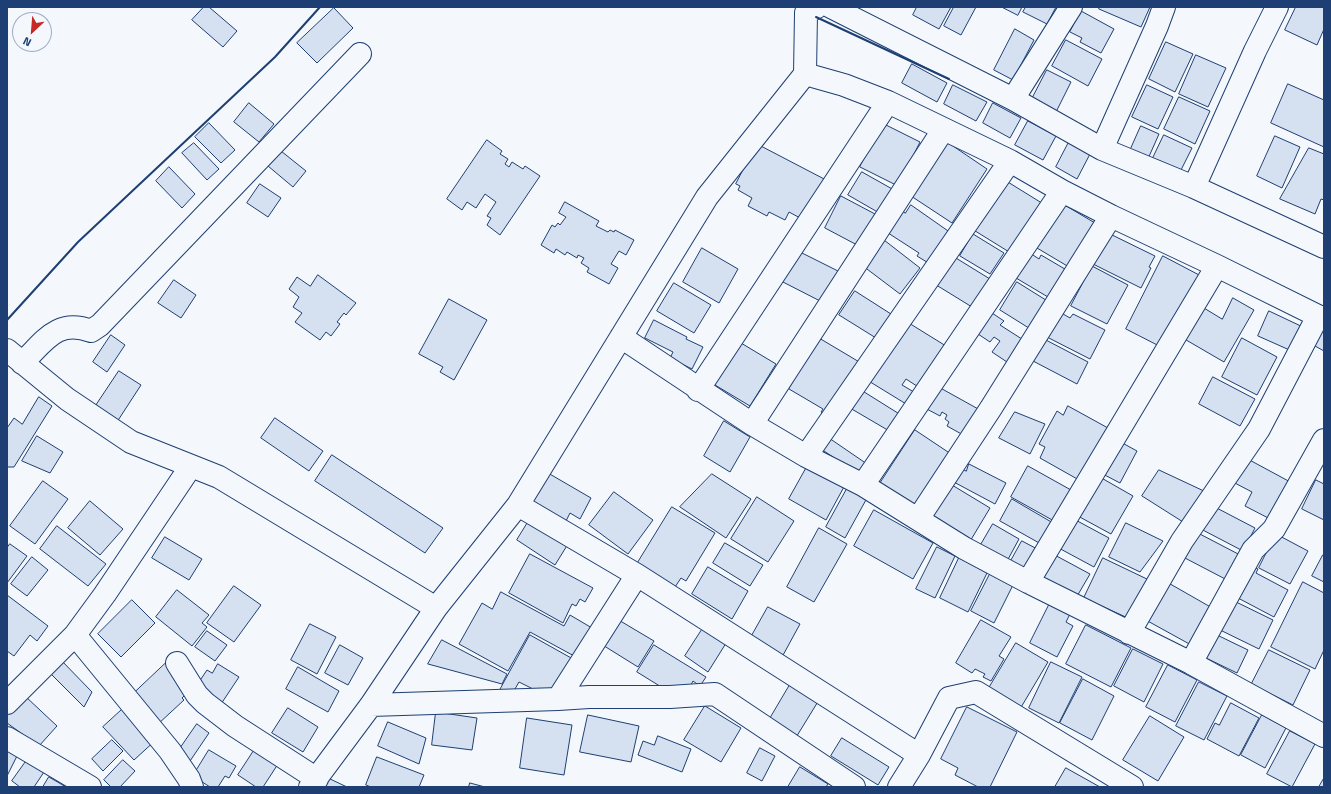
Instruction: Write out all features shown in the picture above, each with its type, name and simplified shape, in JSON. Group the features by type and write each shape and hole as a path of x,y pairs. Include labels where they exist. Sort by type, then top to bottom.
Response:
{"street":[{"path":"177,663 197,695 204,703 314,783 371,705 436,608 518,505 707,197 805,74 806,13 817,7"},
{"path":"831,7 1013,99 1102,149 1194,188 1324,247"},
{"path":"1013,99 1071,7"},
{"path":"1102,149 1164,7"},
{"path":"1194,188 1255,51 1277,7"},
{"path":"360,54 100,325 91,331 70,326 61,328 14,357 67,399 131,442 218,478 436,608"},
{"path":"805,74 844,85 888,102 943,130 1010,161 1062,191 1111,216 1217,266 1321,318 1258,429 1182,541 1128,633"},
{"path":"698,390 888,102"},
{"path":"752,424 943,130"},
{"path":"806,456 1010,161"},
{"path":"863,485 1062,191"},
{"path":"918,519 991,408 1111,216"},
{"path":"1028,582 1217,266"},
{"path":"621,337 698,390 752,424 806,456 863,485 964,548 1128,633 1192,663 1324,736"},
{"path":"1192,663 1253,550 1274,529 1324,440"},
{"path":"7,703 75,635 105,594 191,466"},
{"path":"518,505 637,575 919,755"},
{"path":"558,700 637,575"},
{"path":"75,635 170,751 189,779 192,787"},
{"path":"899,787 919,755 949,698 976,692 1132,787"},
{"path":"371,705 558,700 589,697 670,697 715,694 854,787"},
{"path":"7,738 90,787"}],"building":[{"path":"204,7 209,7 237,31 223,47 192,20"},
{"path":"917,7 951,7 939,29 913,15"},
{"path":"954,7 976,7 961,35 944,26"},
{"path":"1002,7 1022,7 1018,15"},
{"path":"1026,7 1056,7 1047,24 1023,12"},
{"path":"1100,7 1150,7 1141,27 1099,9"},
{"path":"1296,7 1324,7 1324,29 1317,45 1285,30"},
{"path":"334,8 353,28 317,63 297,43"},
{"path":"1081,11 1114,29 1101,53 1080,42 1082,38 1070,32"},
{"path":"1015,29 1034,40 1013,80 994,70"},
{"path":"1066,40 1102,59 1088,86 1052,66"},
{"path":"1166,42 1193,54 1175,92 1149,79"},
{"path":"1196,55 1226,68 1208,107 1179,94"},
{"path":"912,64 947,83 937,102 902,83"},
{"path":"1047,70 1071,82 1056,112 1032,99"},
{"path":"1288,84 1324,100 1324,147 1271,123"},
{"path":"953,85 987,102 976,121 944,104"},
{"path":"1147,85 1173,97 1158,129 1132,117"},
{"path":"1179,97 1210,111 1195,144 1164,129"},
{"path":"249,103 274,124 259,142 234,122"},
{"path":"993,103 1021,118 1010,138 983,123"},
{"path":"1028,121 1056,136 1043,160 1015,145"},
{"path":"209,123 235,150 221,163 195,137"},
{"path":"882,123 920,142 898,186 860,167"},
{"path":"1141,126 1159,134 1147,161 1129,153"},
{"path":"1164,135 1192,148 1181,170 1153,158"},
{"path":"1275,136 1300,147 1282,188 1257,176"},
{"path":"487,140 502,151 500,154 508,159 505,164 509,167 512,162 523,169 525,166 540,176 500,235 487,225 491,218 487,216 496,202 485,194 476,208 467,202 462,210 447,199"},
{"path":"947,142 987,169 952,223 911,196"},
{"path":"1069,142 1090,154 1077,179 1056,167"},
{"path":"194,143 219,169 207,180 182,153"},
{"path":"757,144 828,181 802,219 789,212 785,220 769,212 767,216 748,206 752,198 738,190 740,186 736,184"},
{"path":"1309,148 1324,154 1324,200 1321,199 1315,214 1280,199"},
{"path":"281,151 306,171 293,187 268,166"},
{"path":"169,167 195,194 182,208 156,181"},
{"path":"862,172 894,190 881,214 848,195"},
{"path":"1003,179 1045,205 1014,255 972,229"},
{"path":"260,184 281,198 268,217 247,203"},
{"path":"841,196 875,214 859,246 825,228"},
{"path":"565,202 599,221 596,226 608,232 610,230 614,232 615,230 634,240 626,255 619,251 611,264 618,268 609,284 587,272 589,268 581,263 584,258 578,255 577,258 567,252 565,255 556,249 554,253 541,245 552,225 555,227 558,223 560,225 566,217 559,213"},
{"path":"1063,204 1100,226 1074,270 1037,248"},
{"path":"911,205 951,233 930,264 917,256 919,253 885,231 900,209 905,213"},
{"path":"1108,233 1155,256 1141,288 1093,264"},
{"path":"973,234 1004,253 990,274 960,256"},
{"path":"884,240 920,268 900,294 863,266"},
{"path":"702,248 738,269 719,303 683,282"},
{"path":"796,250 840,272 824,303 781,281"},
{"path":"1030,253 1039,259 1041,255 1070,272 1053,300 1016,278"},
{"path":"951,255 990,279 972,307 933,283"},
{"path":"1163,256 1201,276 1165,349 1126,329"},
{"path":"1092,266 1128,285 1107,324 1071,306"},
{"path":"318,275 356,303 346,315 344,313 337,322 340,324 331,336 326,332 320,340 295,322 302,313 293,307 299,297 289,289 297,277 310,286"},
{"path":"174,280 196,295 181,318 158,303"},
{"path":"1017,282 1049,302 1032,330 1000,310"},
{"path":"674,283 711,305 694,333 657,311"},
{"path":"855,291 891,314 876,338 839,315"},
{"path":"1233,298 1254,310 1224,362 1181,337 1199,305 1222,319"},
{"path":"449,299 487,320 454,380 440,372 443,367 419,354"},
{"path":"1058,311 1070,318 1073,314 1105,330 1090,359 1045,336"},
{"path":"1269,311 1305,328 1294,352 1258,336"},
{"path":"992,313 1004,321 1000,325 1025,341 1010,364 992,352 1000,341 994,337 990,342 978,334"},
{"path":"654,320 703,347 692,369 670,358 673,352 645,338"},
{"path":"904,320 946,346 923,390 906,379 902,385 919,395 911,407 867,380"},
{"path":"1324,328 1324,351 1315,346"},
{"path":"111,335 125,345 107,372 93,362"},
{"path":"819,338 861,363 829,417 821,412 823,409 789,389"},
{"path":"1242,338 1277,357 1257,395 1222,377"},
{"path":"1044,339 1088,362 1077,384 1033,361"},
{"path":"741,343 776,364 750,406 715,385"},
{"path":"119,371 141,385 115,425 93,410"},
{"path":"1213,377 1255,399 1240,426 1199,404"},
{"path":"935,385 980,410 965,436 947,426 949,422 945,419 947,415 942,412 940,416 923,407"},
{"path":"861,390 901,415 891,432 850,408"},
{"path":"39,397 52,406 14,467 7,467 7,428 14,418 22,424"},
{"path":"1068,406 1108,428 1079,480 1040,458 1045,447 1039,444 1057,411 1063,415"},
{"path":"1015,412 1045,424 1030,454 999,438"},
{"path":"275,418 323,451 309,471 261,438"},
{"path":"724,421 750,437 730,472 704,456"},
{"path":"915,430 951,454 914,508 879,485"},
{"path":"37,436 63,452 50,473 22,461"},
{"path":"829,438 867,464 860,475 821,449"},
{"path":"1117,440 1137,451 1120,483 1099,472"},
{"path":"332,455 443,528 425,553 315,481"},
{"path":"1244,457 1294,484 1274,521 1245,506 1252,492 1231,481"},
{"path":"969,464 1006,483 995,504 950,480 957,466 966,471"},
{"path":"808,465 845,485 826,520 789,499"},
{"path":"1028,466 1071,490 1054,521 1011,497"},
{"path":"1159,470 1206,492 1191,527 1142,496"},
{"path":"548,473 591,498 580,519 570,513 566,521 532,502"},
{"path":"712,474 751,499 726,538 680,507"},
{"path":"1098,476 1133,496 1111,534 1076,515"},
{"path":"1316,480 1324,484 1324,520 1302,509"},
{"path":"43,481 68,499 35,544 10,526"},
{"path":"952,485 990,508 969,543 931,520"},
{"path":"848,487 867,498 845,538 826,527"},
{"path":"614,492 653,520 628,554 589,525"},
{"path":"757,497 794,521 768,562 731,539"},
{"path":"1012,499 1053,523 1041,544 1000,521"},
{"path":"90,501 123,529 100,555 68,528"},
{"path":"1211,505 1255,528 1243,551 1199,528"},
{"path":"672,507 715,533 686,581 681,578 675,587 637,564"},
{"path":"874,510 933,543 913,579 854,546"},
{"path":"1070,517 1109,538 1094,567 1055,546"},
{"path":"530,519 568,544 555,565 517,540"},
{"path":"1126,523 1163,541 1140,572 1109,557"},
{"path":"993,524 1019,539 1006,563 979,548"},
{"path":"57,526 106,564 88,586 40,549"},
{"path":"819,528 847,544 814,602 787,587"},
{"path":"1196,532 1242,556 1229,581 1183,557"},
{"path":"1276,534 1308,551 1290,584 1259,568"},
{"path":"165,537 202,559 189,580 152,558"},
{"path":"1022,541 1041,551 1026,579 1007,568"},
{"path":"725,543 763,565 750,586 713,563"},
{"path":"10,544 27,556 7,583 7,548"},
{"path":"937,547 955,556 935,598 916,589"},
{"path":"1051,553 1090,574 1076,598 1037,577"},
{"path":"530,554 593,588 585,602 580,599 576,606 572,604 563,623 509,593"},
{"path":"1324,555 1324,582 1312,576"},
{"path":"32,557 48,570 27,596 11,584"},
{"path":"959,558 987,573 968,612 940,598"},
{"path":"1103,558 1149,580 1130,619 1084,598"},
{"path":"1248,564 1258,569 1256,573 1288,590 1274,617 1238,598"},
{"path":"708,567 748,591 732,619 692,594"},
{"path":"990,574 1013,585 994,623 971,611"},
{"path":"1165,581 1214,609 1193,646 1144,619"},
{"path":"1303,582 1324,593 1324,650 1315,669 1271,647"},
{"path":"234,586 261,605 234,642 207,623"},
{"path":"177,590 209,615 202,623 207,627 192,646 156,617"},
{"path":"501,592 564,626 570,615 592,628 576,657 530,632 508,671 459,644 482,603 492,609"},
{"path":"7,595 48,626 37,641 30,635 14,656 7,651"},
{"path":"1230,599 1273,620 1259,649 1216,628"},
{"path":"132,600 155,623 121,657 98,634"},
{"path":"1050,603 1070,614 1066,622 1073,626 1057,657 1030,643"},
{"path":"768,607 800,624 782,657 750,639"},
{"path":"617,619 654,641 638,667 601,644"},
{"path":"981,620 1011,637 999,656 1004,659 991,681 983,677 985,674 975,669 972,673 956,663"},
{"path":"310,624 336,637 317,674 291,660"},
{"path":"705,625 728,640 708,672 685,656"},
{"path":"1086,625 1131,648 1111,687 1066,664"},
{"path":"207,631 227,645 215,661 195,647"},
{"path":"1215,634 1248,650 1237,673 1204,657"},
{"path":"530,635 573,659 555,691 544,692 539,688 537,691 519,682 511,696 500,690"},
{"path":"442,640 507,674 502,684 428,664"},
{"path":"1016,643 1048,662 1020,709 989,688"},
{"path":"340,645 363,658 348,685 325,673"},
{"path":"654,645 706,677 700,686 693,681 688,691 671,693 637,672"},
{"path":"1133,649 1163,664 1144,702 1114,686"},
{"path":"1269,650 1310,670 1293,705 1265,691 1249,689"},
{"path":"59,658 92,692 84,707 47,670"},
{"path":"167,662 192,688 182,698 184,700 157,725 130,697"},
{"path":"1051,662 1082,677 1059,723 1029,708"},
{"path":"218,664 239,677 221,704 197,685 207,670 212,673"},
{"path":"1168,665 1197,680 1175,722 1146,707"},
{"path":"298,667 339,691 328,712 286,689"},
{"path":"1083,679 1114,696 1092,740 1060,723"},
{"path":"1199,682 1227,696 1204,740 1176,726"},
{"path":"791,683 819,700 795,739 768,722"},
{"path":"25,696 57,726 39,746 7,723 7,715"},
{"path":"1231,703 1259,718 1239,756 1207,739 1215,723 1219,725"},
{"path":"126,706 157,739 134,760 103,727"},
{"path":"705,706 741,728 721,762 684,740"},
{"path":"967,707 1017,732 990,787 978,787 955,775 958,768 941,759"},
{"path":"288,708 318,727 303,752 272,733"},
{"path":"436,712 477,718 472,750 432,745"},
{"path":"588,715 639,726 631,762 580,752"},
{"path":"1262,715 1286,728 1265,768 1241,755"},
{"path":"1150,716 1184,737 1158,781 1123,760"},
{"path":"527,718 572,725 564,775 520,768"},
{"path":"388,722 426,738 419,764 378,746"},
{"path":"197,724 209,733 190,761 177,753"},
{"path":"1290,731 1315,744 1292,787 1267,774"},
{"path":"658,736 691,749 682,772 638,755 643,741 654,745"},
{"path":"842,738 889,767 878,785 831,756"},
{"path":"112,740 123,751 103,771 92,759"},
{"path":"7,744 20,750 7,776"},
{"path":"760,748 775,756 762,781 747,773"},
{"path":"255,749 278,764 263,787 256,787 238,775"},
{"path":"209,750 236,766 229,778 225,776 218,787 210,787 193,776"},
{"path":"377,757 424,775 419,787 371,787 366,785"},
{"path":"27,760 44,772 34,787 20,787 12,781"},
{"path":"123,760 135,771 120,787 111,787 104,780"},
{"path":"800,767 828,784 826,787 788,787"},
{"path":"1066,768 1100,787 1055,787"},
{"path":"49,777 66,787 43,787"},
{"path":"328,778 347,787 324,787"},
{"path":"1324,778 1324,787 1319,787"},
{"path":"470,783 485,787 469,787"}],"wall":[{"path":"7,320 78,242 275,57 320,7"},
{"path":"816,17 949,79"}]}
